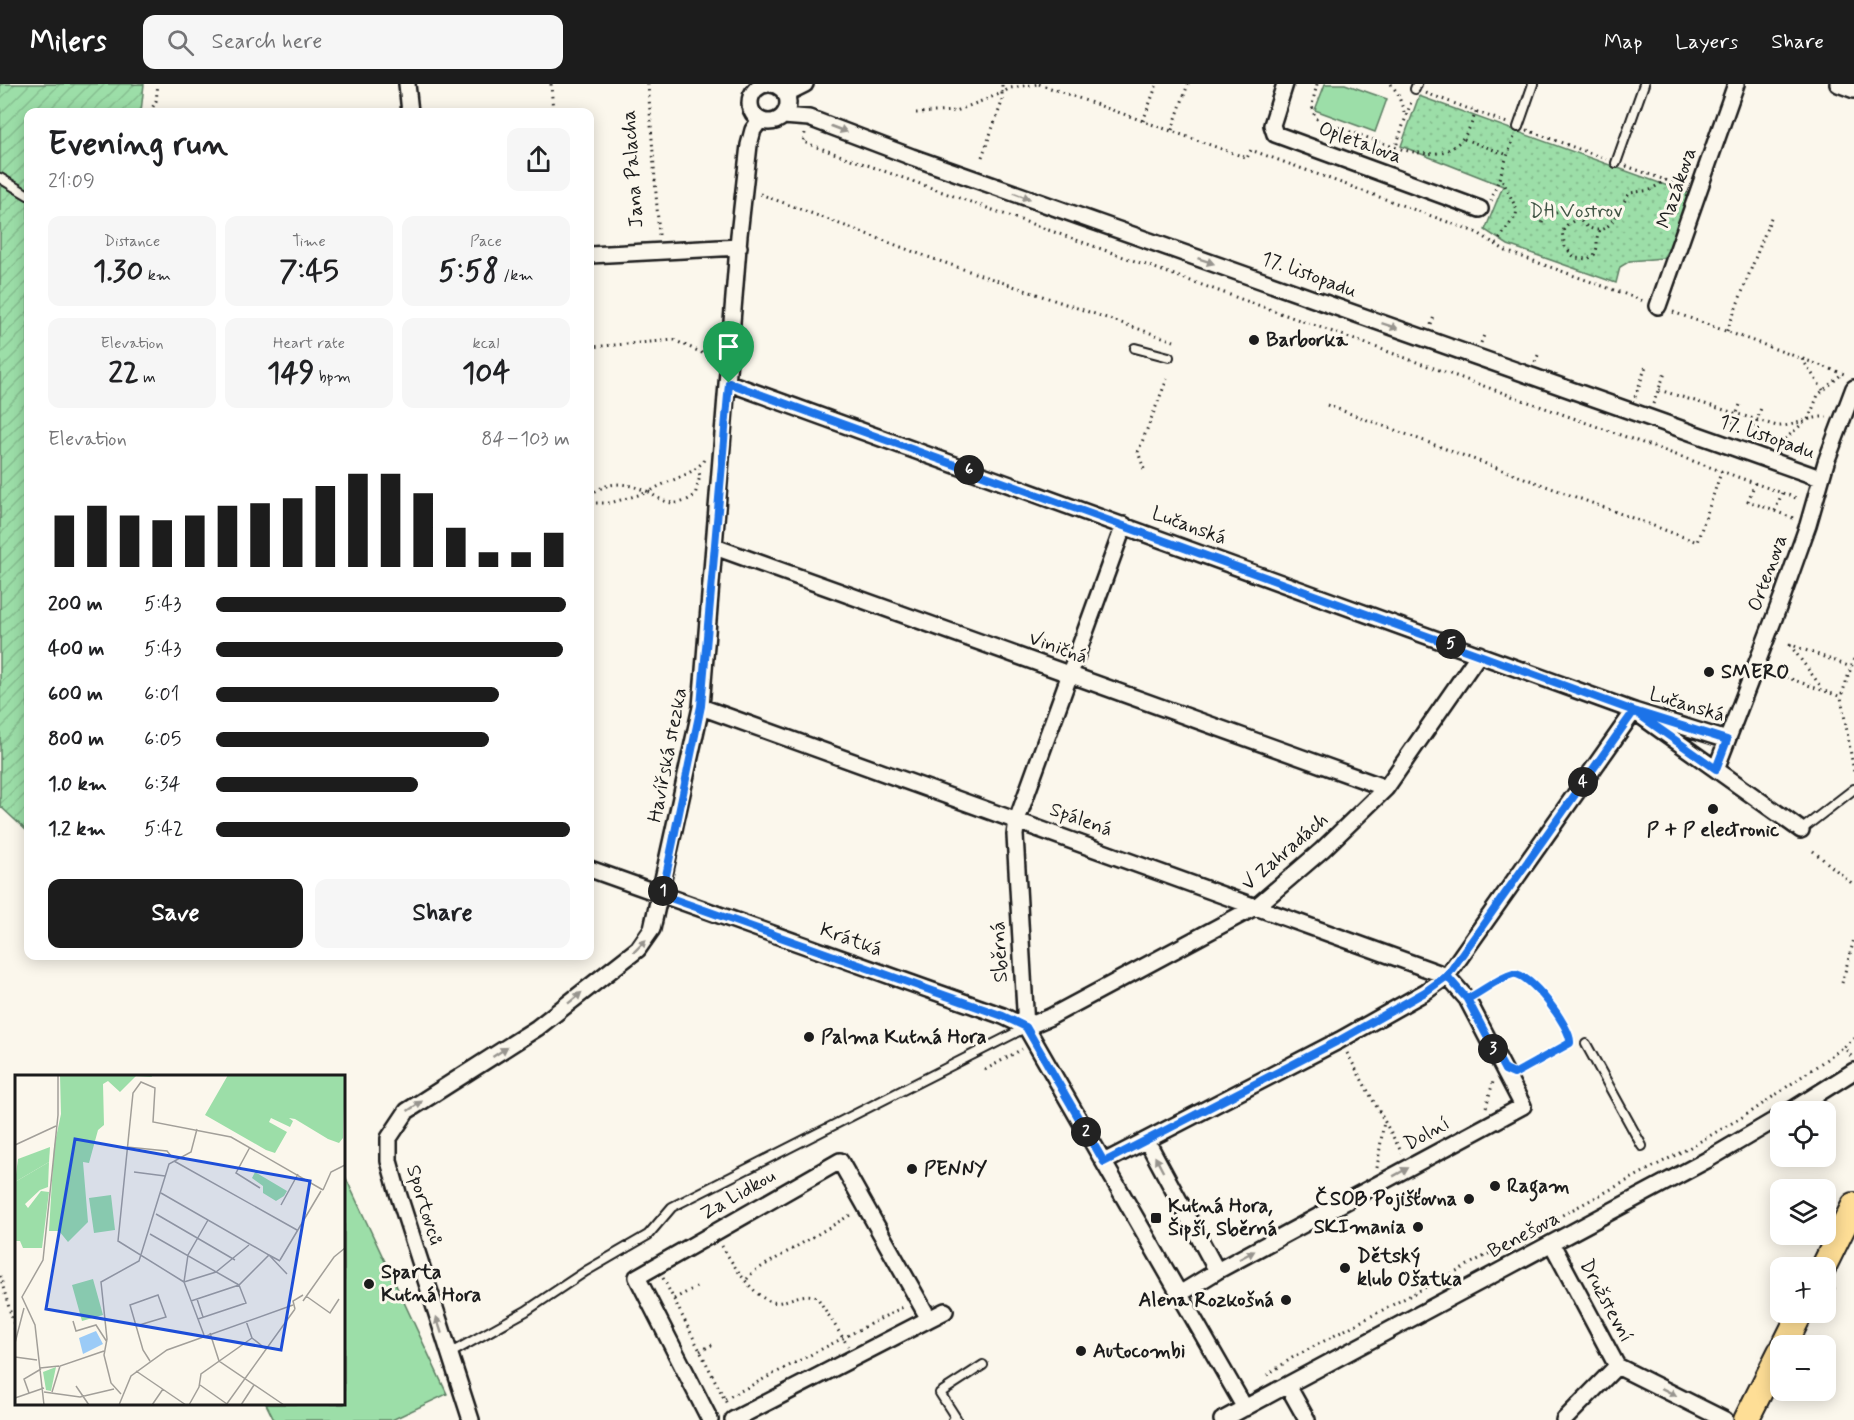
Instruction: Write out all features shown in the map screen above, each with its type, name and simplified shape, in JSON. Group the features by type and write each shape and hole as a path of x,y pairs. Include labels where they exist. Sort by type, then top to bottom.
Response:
{"main road":[{"path":"1830,1257 1845,1233 1854,1205"},
{"path":"1746,1420 1770,1372"}],"street":[{"path":"407,84 410,108"},
{"path":"785,94 805,84"},
{"name":"Opletalova","path":"1285,84 1272,125 1275,134 1484,213"},
{"name":"Mazákova","path":"1658,306 1736,84"},
{"path":"1838,84 1854,90"},
{"path":"759,85 777,87 785,94 788,105 783,116 772,122 760,120 750,106 752,95 759,85"},
{"name":"17. listopadu","path":"783,116 809,118 912,157 1820,478"},
{"name":"Havířská stezka","path":"389,1138 407,1111 537,1028 638,949 652,929 662,895 701,706 749,145 753,130 760,120"},
{"path":"594,255 739,248"},
{"name":"Lučanská","path":"729,383 1634,711 1727,740"},
{"name":"Ortenova","path":"1716,769 1808,525 1820,478 1854,388"},
{"name":"Sběrná","path":"1124,525 1017,820 1015,835 1026,1027 1245,1408"},
{"name":"Viničná","path":"716,547 1386,788"},
{"name":"V Zahradách","path":"1026,1027 1050,1017 1257,906 1322,850 1386,788 1479,654"},
{"name":"Spálená","path":"701,706 1447,976"},
{"path":"1104,1162 1340,1040 1425,992 1447,976 1634,711"},
{"name":"Lučanská","path":"1634,711 1800,830"},
{"path":"594,870 662,895"},
{"name":"Krátká","path":"662,895 1003,1016 1026,1027"},
{"name":"Dolní","path":"1178,1295 1216,1271 1523,1106 1467,999 1447,976"},
{"path":"1803,1101 1853,1063"},
{"name":"Benešova","path":"1222,1420 1551,1244 1770,1123"},
{"name":"Sportovců","path":"389,1138 389,1161 395,1182 471,1420"},
{"path":"1147,1141 1216,1271"},
{"name":"Za Lidkou","path":"710,1420 638,1276 840,1161 929,1319"},
{"name":"Družstevní","path":"1551,1244 1617,1366 1725,1420"},
{"path":"734,1420 945,1311"},
{"path":"1564,1420 1617,1366"},
{"path":"1288,1386 1307,1420"}],"lane":[{"path":"1518,126 1533,84"},
{"path":"1616,163 1644,84"},
{"path":"0,178 24,193"},
{"path":"1135,348 1169,357"},
{"path":"1800,830 1854,789"},
{"path":"449,1354 526,1311 586,1271 648,1235 672,1207 1026,1027"},
{"path":"1587,1044 1642,1146"},
{"path":"953,1420 956,1418 940,1393 983,1365"}],"path":[{"path":"152,108 156,101 158,84"},
{"path":"551,84 553,108"},
{"name":"Jana Palacha","path":"648,84 660,251"},
{"path":"982,157 1002,102 1002,84"},
{"path":"916,113 957,111 1010,88 1039,84 1247,158 1251,150 1478,233 1506,251 1854,377"},
{"path":"1143,121 1157,84"},
{"path":"1172,131 1188,84"},
{"path":"1317,84 1312,105 1315,118 1416,155 1443,151 1464,139 1476,111"},
{"path":"1391,84 1402,102 1406,117"},
{"path":"1387,176 1416,86 1476,111 1698,191"},
{"path":"807,123 803,142 1804,501"},
{"path":"1478,233 1484,213 1501,177 1518,126"},
{"path":"1464,139 1508,155"},
{"path":"1496,244 1516,215 1516,210 1501,177"},
{"path":"1542,223 1546,216 1565,210 1592,229 1600,230 1609,226 1630,193 1650,190 1666,180"},
{"path":"745,187 800,211 925,256 1174,341"},
{"path":"1727,331 1772,215"},
{"path":"1578,218 1567,225 1562,232 1565,247 1575,258 1588,259 1594,255 1597,251 1596,236 1600,230"},
{"path":"594,347 674,340 730,366"},
{"path":"1802,358 1823,390"},
{"path":"1632,405 1646,366"},
{"path":"1650,412 1665,373"},
{"path":"1768,454 1809,418 1823,390 1843,374"},
{"path":"1144,469 1138,452 1167,379"},
{"path":"1659,390 1757,421 1785,427 1809,418 1835,417"},
{"path":"1730,431 1741,402"},
{"path":"1327,405 1696,542 1722,470"},
{"path":"1748,446 1761,408"},
{"path":"594,492 604,486 620,483 649,492 671,504 688,500 698,489 698,469 674,477 649,492 610,502 594,503"},
{"path":"1755,483 1748,501 1797,520"},
{"path":"1775,511 1782,493"},
{"path":"1824,690 1789,644 1851,666"},
{"path":"1854,659 1841,697 1854,772"},
{"path":"1756,666 1841,697"},
{"path":"1813,851 1854,885"},
{"path":"1842,983 1854,939"},
{"path":"1467,999 1511,975 1521,975 1540,991 1569,1034 1570,1043 1567,1046 1514,1074 1505,1070 1495,1075 1483,1118 1487,1126"},
{"path":"1267,1375 1292,1358 1687,1149 1751,1112 1854,1038"},
{"path":"1340,1040 1410,1167"},
{"path":"985,1070 1034,1042"},
{"path":"1844,1047 1853,1063"},
{"path":"1374,1188 1384,1119"},
{"path":"747,1279 753,1272 851,1215"},
{"path":"715,1232 736,1271 770,1303 806,1294 817,1297 844,1338 854,1358"},
{"path":"656,1266 734,1420"},
{"path":"0,1276 15,1328"},
{"path":"674,1299 698,1286"},
{"path":"725,1399 918,1299"},
{"path":"700,1351 714,1344"}],"green space":[{"path":"0,84 144,84 141,108 24,108 24,828 0,806"},
{"path":"1325,84 1345,84 1387,99 1375,132 1315,110"},
{"name":"DH Vostrov","path":"1419,96 1690,194 1676,238 1663,258 1630,261 1620,267 1616,283 1508,245 1485,230 1503,186 1401,146"},
{"name":"Sparta Kutná Hora","path":"345,1176 447,1394 392,1420 274,1420 266,1405 345,1405"}],"place":[{"name":"Barborka","path":"1254,340"},
{"name":"SMERO","path":"1709,672"},
{"name":"P + P electronic","path":"1713,809"},
{"name":"Palma Kutná Hora","path":"809,1037"},
{"name":"PENNY","path":"912,1169"},
{"name":"Ragam","path":"1495,1186"},
{"name":"ČSOB Pojišťovna","path":"1469,1199"},
{"name":"Kutná Hora, Šipší, Sběrná","path":"1156,1218"},
{"name":"SKImania","path":"1418,1227"},
{"name":"Dětský klub Ošatka","path":"1345,1268"},
{"name":"Sparta Kutná Hora","path":"369,1284"},
{"name":"Alena Rozkošná","path":"1286,1300"},
{"name":"Autocombi","path":"1081,1351"}],"route":[{"path":"729,383 701,706 662,895 1003,1016 1026,1027 1104,1162 1340,1040 1425,992 1447,976 1467,999 1505,1070 1514,1074 1570,1043 1569,1034 1554,1010 1540,991 1521,975 1511,975 1467,999 1447,976 1634,711 1727,740 1716,769 1634,711 729,383"}]}
